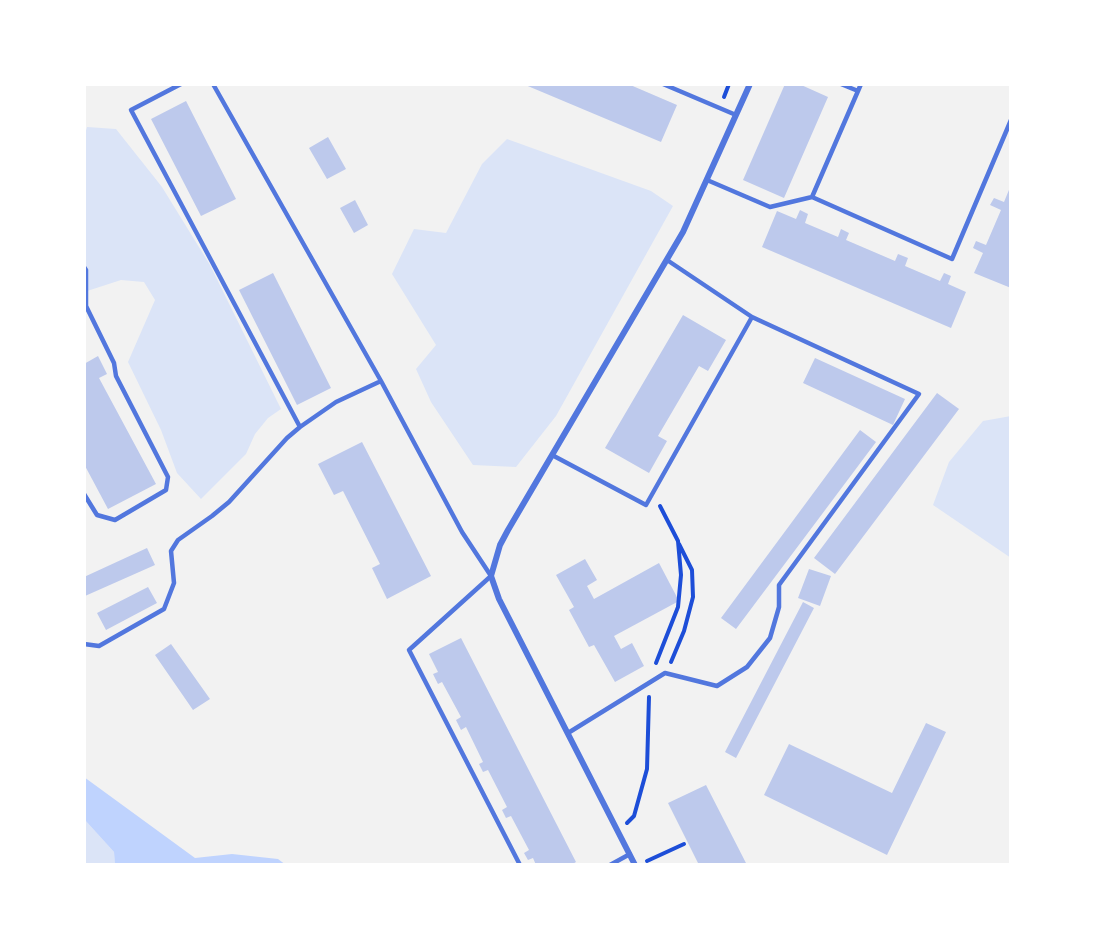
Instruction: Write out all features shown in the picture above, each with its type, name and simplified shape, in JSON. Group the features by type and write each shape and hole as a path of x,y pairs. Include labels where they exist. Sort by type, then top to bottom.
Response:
{"street":[{"path":"637,865 499,599 491,576 500,545 683,232 750,84"}],"lane":[{"path":"181,84 131,110 300,427"},
{"path":"213,84 381,381 462,532 491,576 409,650 520,865"},
{"path":"663,84 736,115"},
{"path":"841,84 858,91"},
{"path":"812,197 861,84"},
{"path":"708,180 770,207 812,197 952,259 1011,120"},
{"path":"568,733 665,673 717,686 747,667 770,638 779,607 779,585 918,394 752,317 667,260"},
{"path":"84,267 86,270 85,306 114,363 116,376 168,477 166,490 115,520 97,515 84,494"},
{"path":"552,455 646,505 752,317"},
{"path":"84,644 99,646 164,609 174,583 171,551 178,540 229,502 287,438 300,427 336,402 381,381"},
{"path":"610,865 630,854"}],"path":[{"path":"665,673 674,658 684,631 693,597 692,570 678,541"},
{"path":"637,865 684,844"}],"shaded area":[{"path":"87,127 116,129 162,187 210,265 281,409 268,418 255,434 246,454 201,499 177,473 161,430 128,362 155,300 144,282 121,280 84,292 84,137"},
{"path":"507,139 651,191 673,206 556,416 516,467 473,465 431,402 416,369 436,345 392,274 414,229 446,233 482,164"},
{"path":"1011,416 1011,558 933,505 949,462 983,421"},
{"path":"84,819 114,852 115,865 84,865"}],"water":[{"path":"84,777 195,858 232,854 278,859 286,865 146,865 142,863 115,865 114,852 84,819"}],"building":[{"path":"523,84 628,84 677,105 661,142"},
{"path":"785,84 799,84 828,97 784,198 743,180"},
{"path":"186,101 236,199 201,216 151,119"},
{"path":"328,137 346,169 327,179 309,148"},
{"path":"1011,185 1011,288 974,273 983,253 973,248 976,241 986,245 1001,210 990,205 994,198 1004,202"},
{"path":"355,200 368,225 354,233 340,208"},
{"path":"800,210 808,214 805,223 838,237 841,229 849,233 846,240 895,261 898,254 908,258 905,266 940,281 944,273 951,276 948,284 966,292 951,328 762,247 777,211 796,219"},
{"path":"273,273 331,388 297,405 239,290"},
{"path":"683,315 726,340 708,371 699,366 658,436 667,441 649,473 605,448"},
{"path":"98,356 107,374 99,378 156,484 108,509 84,464 84,364"},
{"path":"815,358 905,399 893,425 803,383"},
{"path":"937,393 959,409 835,574 814,558"},
{"path":"860,430 876,442 736,629 721,618"},
{"path":"362,442 431,576 387,599 372,568 380,564 343,491 334,495 318,464"},
{"path":"147,548 155,565 85,596 84,577"},
{"path":"585,559 597,580 587,586 594,599 659,563 679,601 614,636 621,649 632,643 644,666 615,682 594,645 589,647 569,610 574,607 556,575"},
{"path":"809,569 831,576 820,606 798,598"},
{"path":"148,587 157,603 106,630 97,613"},
{"path":"803,602 814,608 736,758 725,752"},
{"path":"461,638 576,862 571,865 536,865 533,858 528,860 524,853 529,850 511,816 506,818 502,810 507,807 488,770 483,772 479,764 483,762 466,727 461,730 456,720 461,717 442,682 438,684 433,674 438,672 429,654"},
{"path":"171,644 210,699 193,710 155,655"},
{"path":"926,723 946,732 887,855 764,795 789,744 892,793"},
{"path":"706,785 747,865 699,865 668,803"}]}
